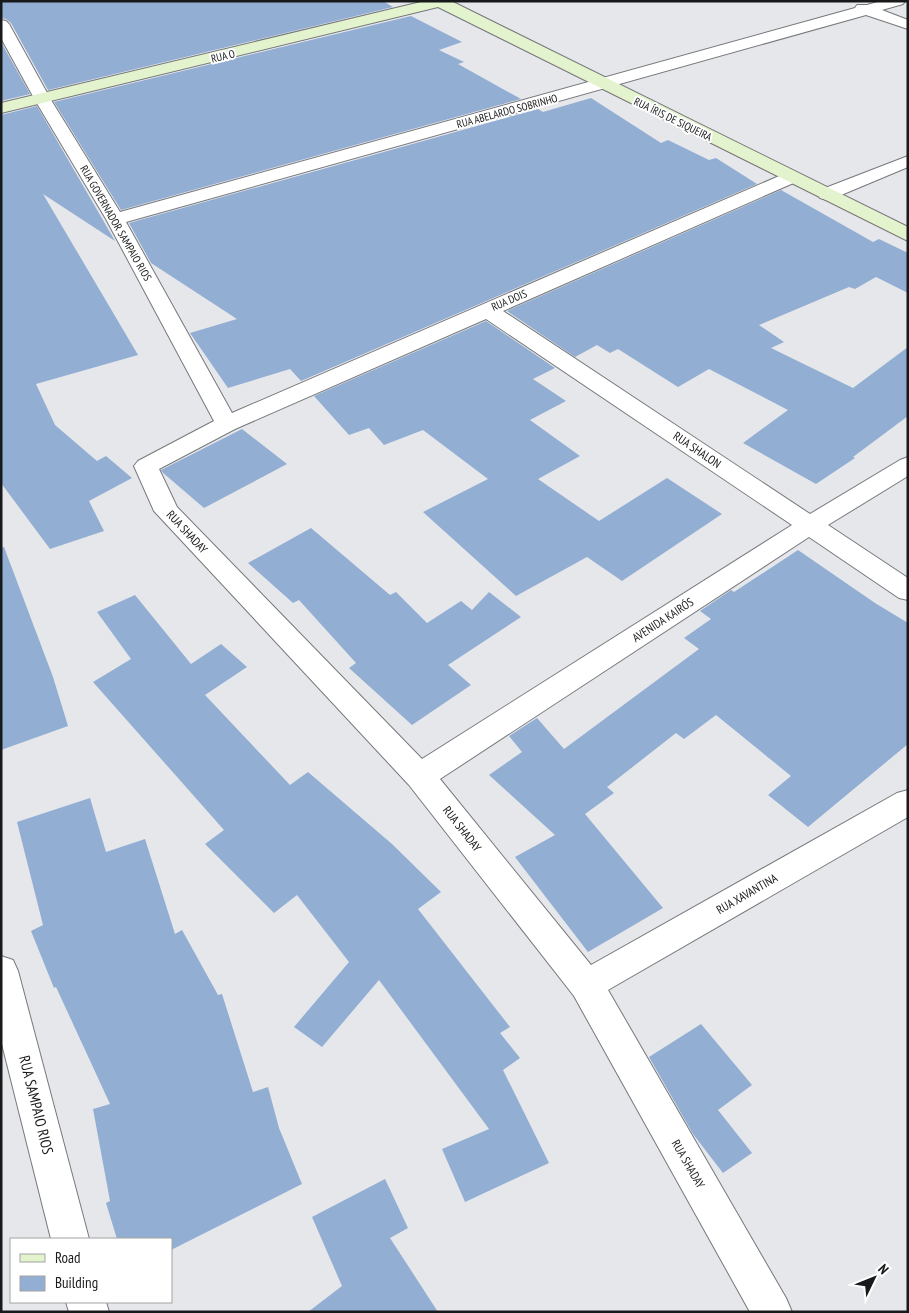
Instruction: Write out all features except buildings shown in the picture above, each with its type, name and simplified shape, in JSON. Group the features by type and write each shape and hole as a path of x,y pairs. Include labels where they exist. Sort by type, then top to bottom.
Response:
{"street":[{"path":"847,1 908,25"},
{"name":"RUA ABELARDO SOBRINHO","path":"115,219 898,1"},
{"name":"RUA ÍRIS DE SIQUEIRA","path":"441,2 908,235"},
{"name":"RUA O","path":"1,108 43,100 441,2"},
{"name":"RUA GOVERNADOR SAMPAIO RIOS","path":"1,24 43,100 115,219 227,424"},
{"path":"827,194 908,161"},
{"name":"RUA DOIS","path":"227,424 792,177"},
{"name":"RUA SHALON","path":"487,310 908,591"},
{"name":"RUA SHADAY","path":"227,424 146,466 166,511 420,776 586,985 772,1312"},
{"name":"AVENIDA KAIRÓS","path":"420,776 810,525 908,465"},
{"name":"RUA XAVANTINA","path":"586,985 908,802"},
{"name":"RUA SAMPAIO RIOS","path":"2,973 70,1238"}]}
